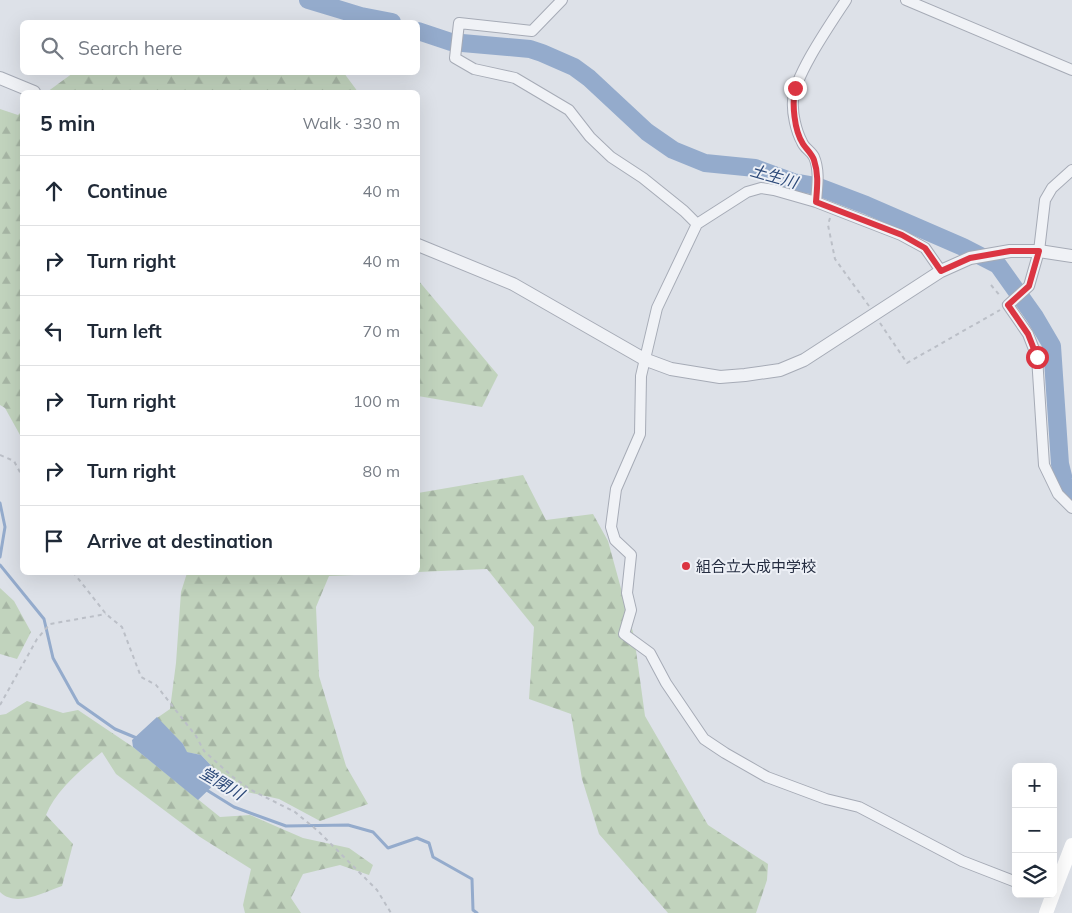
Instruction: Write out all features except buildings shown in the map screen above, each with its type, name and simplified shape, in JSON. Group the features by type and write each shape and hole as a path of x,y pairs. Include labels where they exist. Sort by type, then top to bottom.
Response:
{"main road":[{"path":"1057,881 1072,845"},
{"path":"1046,913 1050,898"}],"street":[{"path":"562,0 532,31 459,23 455,58 474,69 516,78 569,110 590,137 611,157 643,178 684,210 696,224"},
{"path":"816,202 818,176 814,157 802,142 793,113 793,100 795,88 811,57 846,0"},
{"path":"906,0 1072,70"},
{"path":"0,78 29,90"},
{"path":"1072,170 1052,188 1045,200 1039,251 1029,286 1008,305 1028,334 1037,357 1044,465 1058,494 1072,508"},
{"path":"941,271 925,248 902,235 816,202 761,188 747,192 696,224 656,308 640,376 640,434 616,489 611,527 615,540 631,555 627,593 631,610 624,634 650,653 666,684 704,739 766,777 826,799 859,807 962,861 1012,880"},
{"path":"420,247 513,284 644,359 671,369 720,377 780,370 804,360 941,271 970,258 1010,251 1039,251 1072,256"}],"path":[{"path":"991,285 1008,305"},
{"path":"0,455 14,461 20,472"},
{"path":"75,575 106,614 122,627 141,677 156,685 196,736 204,751 251,790 295,812 318,831 377,890 391,913"},
{"path":"0,705 37,639 50,624 106,614"}],"green space":[{"path":"70,75 345,75 357,90 50,90"},
{"path":"0,109 18,115 20,113 20,435 5,408 0,405"},
{"path":"420,282 498,375 482,407 420,396"},
{"path":"523,475 546,520 593,514 608,541 634,636 645,716 708,825 768,864 767,880 756,913 668,913 599,834 582,779 571,714 529,699 534,627 487,569 420,572 420,493"},
{"path":"186,575 354,575 329,576 316,607 319,676 346,766 368,804 320,821 279,799 242,791 222,777 201,755 186,752 183,744 157,718 170,709 176,663 181,592"},
{"path":"0,588 14,601 31,632 17,659 0,654"},
{"path":"27,701 63,713 78,710 133,747 220,817 250,815 303,838 349,848 373,865 369,875 340,865 303,874 291,898 301,913 245,913 243,905 251,869 200,837 116,774 102,752 63,789 50,806 46,815 73,844 62,886 22,899 7,897 0,892 0,715 6,714"}],"water":[{"path":"157,717 183,744 187,752 201,755 222,777 198,800 133,747 132,740"}],"waterway":[{"name":"土生川","path":"308,0 361,16 382,20"},
{"name":"土生川","path":"420,32 451,42 530,49 542,53 574,67 589,78 647,132 673,150 705,163 755,168 793,182 816,186 866,205 963,247 998,265 1035,317 1052,346 1060,464 1064,480 1072,491"},
{"name":"堂閉川","path":"0,503 5,527 0,557"},
{"name":"堂閉川","path":"0,565 44,619 53,658 78,703 115,729 139,739"},
{"name":"堂閉川","path":"205,789 234,807 286,826 348,825 373,832 388,848 417,838 429,843 433,857 472,879 473,910 477,913"}],"place":[{"name":"組合立大成中学校","path":"686,566"}],"route":[{"path":"795,88 793,113 802,142 814,157 818,176 816,202 902,235 925,248 941,271 970,258 1010,251 1039,251 1029,286 1008,305 1028,334 1037,357"}]}
